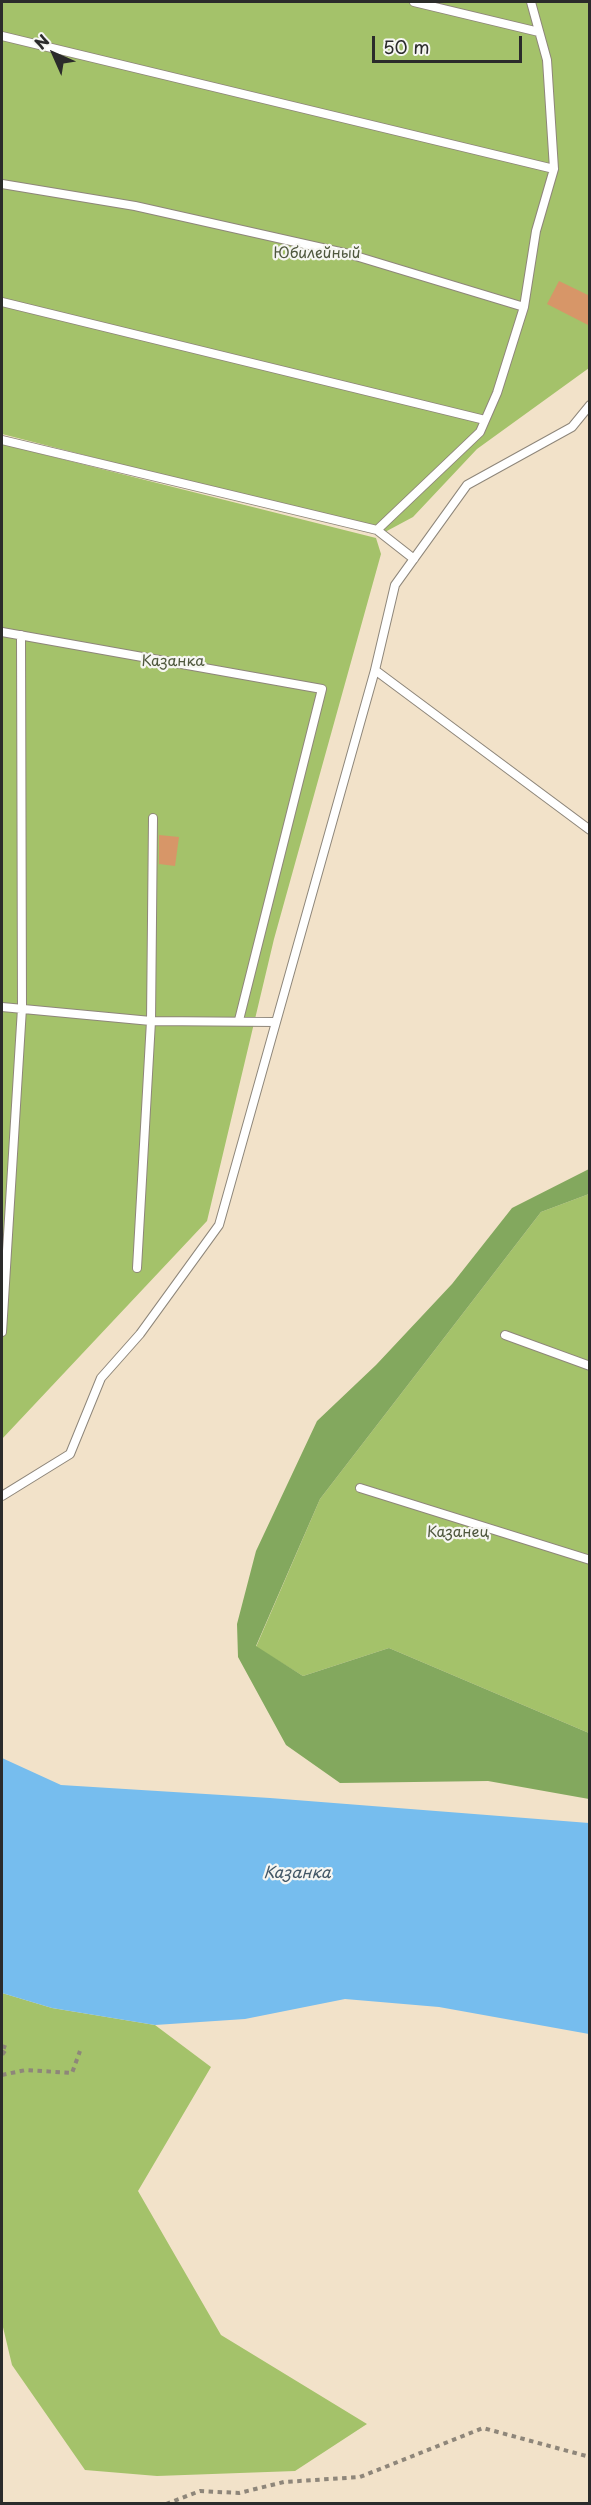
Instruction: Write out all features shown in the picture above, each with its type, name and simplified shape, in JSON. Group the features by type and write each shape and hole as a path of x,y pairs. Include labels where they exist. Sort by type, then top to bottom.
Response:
{"lane":[{"path":"414,2 539,32"},
{"path":"377,530 480,432 497,393 524,307 536,231 554,169 547,60 531,2"},
{"path":"2,36 554,169"},
{"path":"2,184 135,206 349,254 524,307"},
{"path":"2,302 485,420"},
{"path":"2,1496 70,1454 101,1378 140,1334 219,1225 375,670 395,585 467,485 572,428 590,405"},
{"path":"2,440 377,530 414,560"},
{"path":"2,632 322,689 239,1020"},
{"path":"2,1332 22,1008 21,634"},
{"path":"375,670 590,830"},
{"path":"137,1268 151,1021 153,818"},
{"path":"2,1007 151,1021 276,1022"},
{"path":"505,1335 590,1366"},
{"path":"360,1488 590,1560"}],"path":[{"path":"2,2046 7,2048 2,2055"},
{"path":"2,2075 26,2070 72,2073 80,2051"},
{"path":"166,2504 200,2491 239,2493 285,2482 360,2477 483,2428 590,2457"}],"green space":[{"name":"Юбилейный","path":"2,2 589,2 589,368 477,449 413,517 385,532 2,434"},
{"name":"Казанка","path":"2,444 376,538 381,554 274,939 207,1221 2,1439"},
{"path":"589,1169 589,1194 541,1212 320,1499 256,1646 303,1676 389,1648 589,1733 589,1799 488,1781 340,1783 286,1745 238,1657 237,1624 256,1551 317,1421 376,1365 452,1284 512,1208"},
{"name":"Казанец","path":"589,1194 589,1733 389,1648 303,1676 256,1647 320,1499 541,1212"},
{"path":"2,1993 52,2008 155,2025 211,2067 138,2191 221,2335 367,2424 295,2471 157,2476 85,2470 12,2365 2,2323"}],"water":[{"name":"Казанка","path":"2,1758 61,1785 270,1798 589,1823 589,2034 439,2007 345,1999 245,2019 155,2025 52,2008 2,1993"}],"building":[{"path":"559,281 590,296 590,326 547,304"},
{"path":"159,835 179,837 175,866 159,864"}]}
